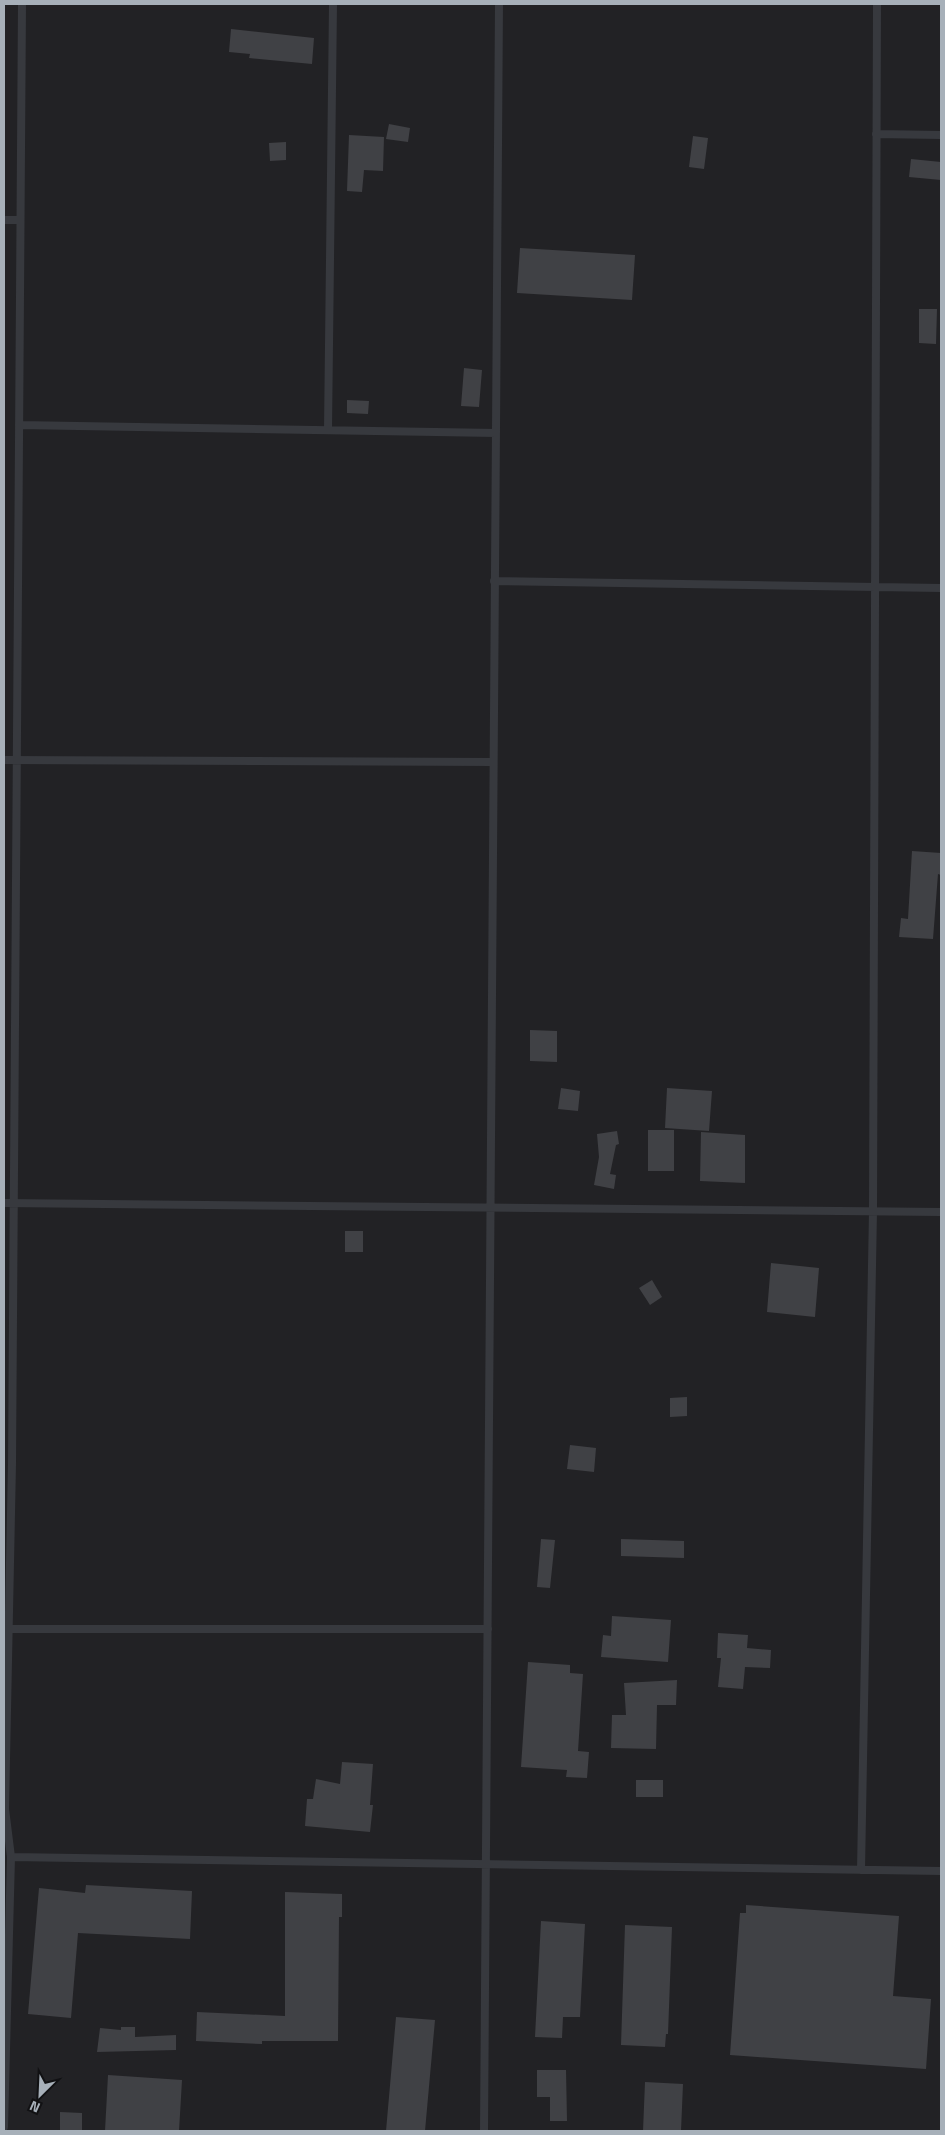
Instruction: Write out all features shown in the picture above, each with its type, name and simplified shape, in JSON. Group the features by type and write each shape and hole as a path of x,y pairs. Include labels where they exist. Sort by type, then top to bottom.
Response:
{"lane":[{"path":"4,2127 10,1857 4,1810 12,1464 22,4"},
{"path":"328,430 333,4"},
{"path":"484,2131 499,4"},
{"path":"861,1870 873,1211 877,4"},
{"path":"876,134 941,135"},
{"path":"4,220 20,220"},
{"path":"19,425 496,433"},
{"path":"494,581 941,588"},
{"path":"4,760 493,762"},
{"path":"4,1203 941,1212"},
{"path":"8,1628 488,1629"},
{"path":"10,1857 941,1871"}],"shaded area":[{"path":"4,4 941,4 941,2131 4,2131"}],"building":[{"path":"231,29 314,38 312,64 249,58 250,54 229,52"},
{"path":"389,124 410,128 408,142 386,139"},
{"path":"349,135 384,137 383,171 364,170 362,192 347,191"},
{"path":"693,136 708,138 704,169 689,167"},
{"path":"286,142 286,160 270,161 269,143"},
{"path":"911,159 941,162 941,180 909,177"},
{"path":"520,248 635,255 632,300 517,293"},
{"path":"919,309 937,309 936,344 919,343"},
{"path":"464,368 482,370 479,407 461,406"},
{"path":"347,400 369,401 368,414 347,413"},
{"path":"912,851 941,853 941,875 938,874 933,939 899,937 901,918 908,919"},
{"path":"530,1030 557,1031 557,1062 530,1061"},
{"path":"561,1088 580,1091 578,1111 558,1109"},
{"path":"667,1088 712,1091 709,1131 665,1128"},
{"path":"648,1130 674,1130 674,1171 648,1171"},
{"path":"617,1131 619,1144 616,1145 610,1174 616,1175 614,1189 594,1185 599,1157 597,1134"},
{"path":"701,1132 745,1135 745,1183 700,1181"},
{"path":"345,1231 363,1231 363,1252 345,1252"},
{"path":"771,1263 819,1268 815,1317 767,1312"},
{"path":"652,1280 662,1297 650,1305 639,1288"},
{"path":"687,1397 687,1416 670,1417 670,1398"},
{"path":"570,1445 596,1448 594,1472 567,1469"},
{"path":"541,1539 555,1540 550,1588 537,1587"},
{"path":"621,1539 684,1541 684,1558 621,1556"},
{"path":"612,1616 671,1620 668,1662 601,1657 603,1635 611,1636"},
{"path":"718,1633 748,1635 747,1648 771,1650 770,1668 745,1667 743,1689 718,1687 721,1658 717,1658"},
{"path":"528,1662 570,1665 570,1673 583,1674 578,1751 589,1752 587,1778 566,1777 567,1770 521,1767"},
{"path":"677,1680 676,1705 657,1705 656,1749 611,1748 612,1715 626,1715 624,1683"},
{"path":"342,1762 373,1764 370,1805 373,1805 370,1832 305,1826 307,1799 313,1799 316,1779 340,1784"},
{"path":"636,1780 663,1780 663,1797 636,1797"},
{"path":"86,1885 192,1891 190,1939 78,1933 71,2018 28,2014 39,1888 85,1893"},
{"path":"285,1892 342,1894 342,1917 339,1917 338,2041 262,2041 262,2044 196,2041 197,2012 285,2016"},
{"path":"746,1905 899,1916 893,1996 931,1999 926,2069 730,2055 740,1913 746,1913"},
{"path":"541,1921 585,1924 580,2017 563,2017 562,2038 535,2037"},
{"path":"625,1925 672,1927 668,2034 666,2034 665,2047 621,2045"},
{"path":"396,2017 435,2020 425,2131 386,2131"},
{"path":"121,2027 135,2027 135,2037 176,2035 176,2050 97,2052 100,2028 121,2030"},
{"path":"537,2070 566,2070 567,2121 550,2121 550,2097 537,2097"},
{"path":"108,2075 182,2080 179,2131 105,2131"},
{"path":"645,2082 683,2084 681,2131 643,2131"},
{"path":"60,2112 82,2113 82,2131 60,2131"}]}
